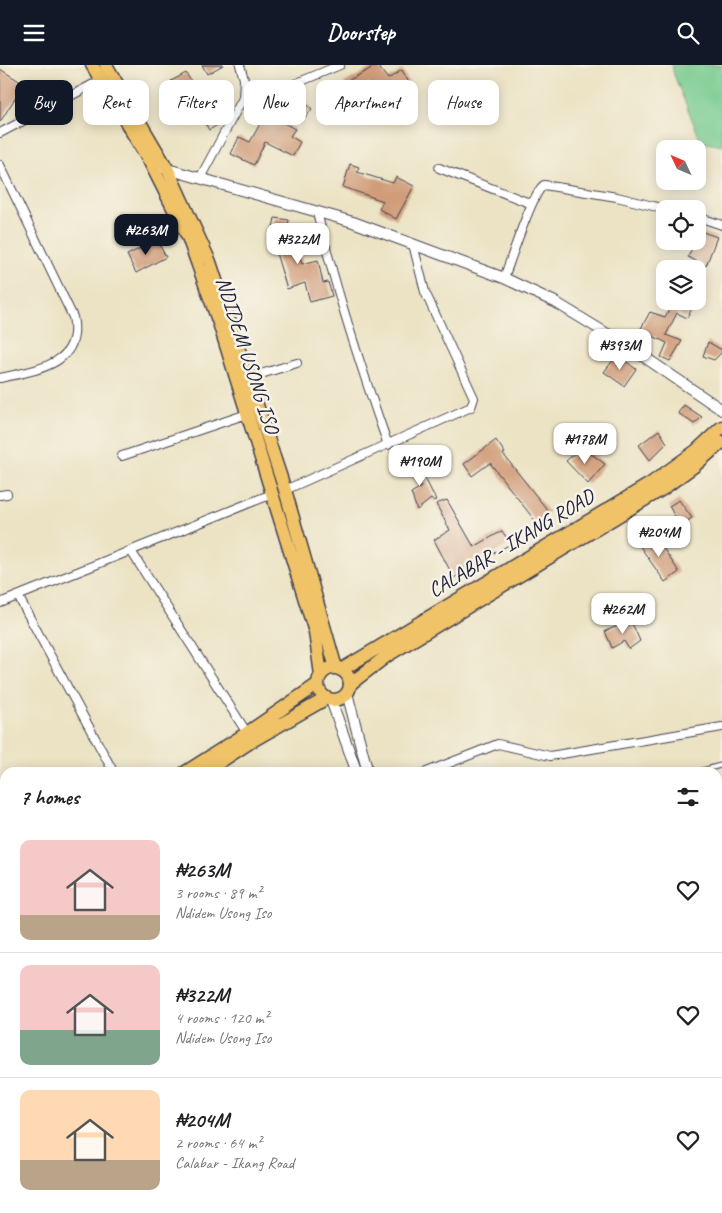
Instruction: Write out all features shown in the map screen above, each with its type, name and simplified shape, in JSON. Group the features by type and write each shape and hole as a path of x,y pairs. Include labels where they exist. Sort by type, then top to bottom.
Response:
{"main road":[{"name":"NDIDEM USONG ISO","path":"92,65 101,80"},
{"name":"NDIDEM USONG ISO","path":"106,65 168,170 210,262 284,489 338,669"},
{"name":"NDIDEM USONG ISO","path":"128,125 151,164 188,237 220,326 315,632 319,680"},
{"name":"CALABAR - IKANG ROAD","path":"338,669 650,483 696,451 722,427"},
{"name":"CALABAR - IKANG ROAD","path":"349,688 404,645 664,488 693,467 722,442"},
{"path":"193,767 246,733 319,680 328,670 338,669 348,675 349,688 340,699 329,699 252,741 212,767"},
{"path":"319,680 320,692 329,699"}],"street":[{"path":"200,178 243,98 244,79 240,65"},
{"path":"243,98 280,90 340,65"},
{"path":"0,133 83,89"},
{"path":"151,164 317,212 504,278 555,302 637,352 722,410"},
{"path":"0,165 74,317 76,329 75,340 70,349 53,363 35,370 0,378"},
{"path":"439,168 532,203"},
{"path":"504,278 532,203 540,187 548,184 656,207"},
{"path":"317,212 333,279 350,337 388,445"},
{"path":"706,220 722,225"},
{"path":"284,489 471,407 475,401 425,292 412,245"},
{"path":"248,378 297,363"},
{"path":"122,456 247,414"},
{"path":"0,603 272,494"},
{"path":"130,551 246,733"},
{"path":"18,596 111,767"},
{"path":"349,688 367,767"},
{"path":"329,699 355,767"},
{"path":"439,767 498,744 550,756 722,727"}],"green space":[{"path":"672,65 722,65 722,146 706,143 706,140 700,140 674,75"}],"building":[{"path":"202,65 223,65 207,74"},
{"path":"377,65 388,79 402,70 407,80 350,80"},
{"path":"0,69 18,80 15,80 15,98 0,122"},
{"path":"186,73 190,80 173,80"},
{"path":"306,104 312,109 306,116"},
{"path":"206,125 218,125 209,130"},
{"path":"259,125 288,125 295,129 290,136 300,142 293,156 265,142 254,165 231,154 239,137 250,142"},
{"path":"350,164 359,167 357,172 393,183 396,177 414,186 396,219 379,209 383,201 343,187"},
{"path":"275,218 289,220 284,247 296,244 302,264 318,260 323,283 328,282 332,296 310,302 305,283 287,289 273,243 270,242"},
{"path":"706,233 717,237 706,266 706,260 694,260 688,257 691,250 706,250"},
{"path":"157,240 166,257 136,273 127,255"},
{"path":"669,310 691,310 687,318 677,313 666,335 682,341 670,361 661,357 667,343 640,330 650,312 665,317"},
{"path":"708,342 722,350 714,360 703,356"},
{"path":"617,355 636,369 624,386 604,372"},
{"path":"684,405 702,417 694,424 678,413"},
{"path":"659,430 667,443 650,460 639,445"},
{"path":"496,440 505,453 503,454 549,512 536,522 490,463 472,476 464,464"},
{"path":"582,447 605,464 588,484 566,461"},
{"path":"416,460 436,500 433,501 431,499 417,510 411,493 421,487 406,469"},
{"path":"447,500 474,547 502,531 511,544 464,568 466,571 454,578 434,540 450,530 436,504"},
{"path":"679,500 692,518 680,526 669,506"},
{"path":"654,534 679,572 665,582 639,545"},
{"path":"631,621 640,641 629,649 624,641 612,648 605,631"}]}
